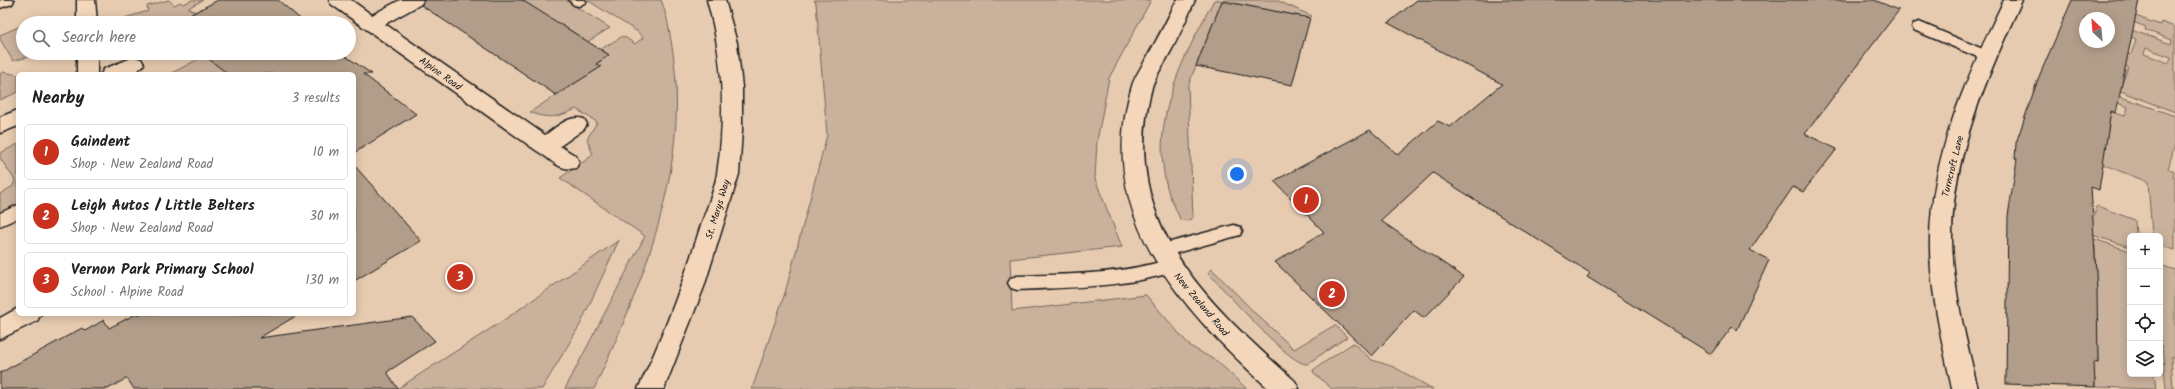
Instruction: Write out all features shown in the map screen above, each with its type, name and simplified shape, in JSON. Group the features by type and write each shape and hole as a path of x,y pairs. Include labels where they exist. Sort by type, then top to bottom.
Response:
{"street":[{"path":"0,2 5,0"},
{"path":"86,0 87,16"},
{"name":"Alpine Road","path":"338,0 568,162"},
{"path":"372,24 414,0"},
{"name":"New Zealand Road","path":"1186,0 1142,85 1134,117 1132,148 1133,178 1146,218 1166,259 1189,292 1225,333 1286,389"},
{"name":"Turncroft Lane","path":"1965,389 1945,287 1941,239 1944,196 1953,155 1975,85 2013,0"},
{"name":"St. Marys Way","path":"651,389 669,350 698,269 727,176 732,110 729,55 719,9"},
{"path":"87,60 87,72"},
{"path":"116,72 134,64"},
{"path":"0,126 16,118"},
{"path":"544,146 577,124"},
{"path":"0,329 25,316"}],"lane":[{"path":"1919,26 1987,56"},
{"path":"0,220 16,212"},
{"path":"1017,284 1099,281 1146,274 1166,259 1234,231"}],"shaded area":[{"path":"169,0 174,5 180,2 183,4 192,0 203,0 188,8 196,12 188,16 131,16 148,11 147,6"},
{"path":"521,0 565,0 610,28 574,50 582,38 567,28 553,37"},
{"path":"587,0 661,0 667,19 673,53 676,97 675,140 668,183 658,226 645,268 612,350 594,389 565,389 645,236 560,178 593,155 587,139 597,122 576,109 559,116 548,117 530,112 600,67 596,64 609,55 601,49 623,36 635,44 643,38 638,32"},
{"path":"814,0 1151,0 1109,78 1097,141 1095,179 1122,247 1010,259 1012,311 1146,295 1190,346 1218,362 1247,389 752,389 785,293 827,135 816,3"},
{"path":"1214,0 1276,0 1312,16 1310,18 1222,1 1188,86 1193,218 1186,221 1180,219 1170,197 1163,168 1162,143 1165,118 1171,93 1180,69"},
{"path":"2111,7 2160,25 2161,22 2175,27 2175,112 2100,83 2102,77 2122,84 2128,67 2108,60 2112,48 2131,55 2136,39 2118,32 2120,26 2171,44 2172,40 2145,30 2146,27 2130,21","holes":["2146,48 2171,57 2169,63 2144,54"]},
{"path":"16,28 17,60 13,61 0,39 0,35"},
{"path":"197,60 233,60 272,72 174,72"},
{"path":"3,72 16,75 16,93 0,100 0,74"},
{"path":"2099,89 2175,116 2175,144 2168,169 2174,172 2173,177 2175,178 2175,250 2163,247 2163,233 2152,233 2148,182 2079,155 2108,122 2112,112 2125,116 2128,107 2097,95"},
{"path":"16,145 16,206 0,213 0,194 13,186 15,180 0,158 0,153"},
{"path":"2097,206 2135,220 2136,233 2127,233 2127,246 2092,235 2077,208 2095,215"},
{"path":"2076,233 2127,250 2127,377 2154,377 2156,389 2095,387 2095,378 2077,372 2077,356 2098,363 2095,246 2075,239"},
{"path":"619,240 580,325 542,389 397,389 501,322"},
{"path":"2163,266 2175,270 2175,357 2171,357 2174,389 2166,389 2163,357"},
{"path":"1212,269 1257,315 1294,349 1335,325 1347,337 1307,364 1298,361 1286,353 1241,309 1208,273"},
{"path":"1353,343 1372,360 1394,367 1433,389 1332,389 1314,373 1313,370"}],"building":[{"path":"218,0 278,0 297,16 188,16"},
{"path":"424,0 522,0 609,55 596,64 601,67 556,95 421,5"},
{"path":"1417,0 1874,0 1899,10 1805,134 1837,149 1803,192 1793,187 1750,250 1769,260 1737,330 1732,327 1711,354 1587,277 1590,273 1433,173 1381,221 1464,277 1424,318 1414,310 1372,356 1275,262 1324,232 1274,181 1370,130 1398,155 1438,121 1450,127 1502,84 1388,23"},
{"path":"2072,0 2139,0 2116,113 2111,111 2099,190 2091,187 2097,290 2098,363 2094,362 2095,387 2006,384 2008,216 2017,159 2015,158 2016,143 2038,79"},
{"path":"1222,1 1310,18 1292,85 1196,66"},
{"path":"210,60 351,60 372,74 363,74 416,114 356,152 356,72 225,72"},
{"path":"356,167 421,241 356,280"},
{"path":"132,316 296,316 259,338 412,317 435,341 387,372 398,389 134,389 127,378 108,389 0,389 0,373 82,328 85,331 104,320 109,328"}],"place":[{"name":"Gaindent","path":"1306,200"},
{"name":"Vernon Park Primary School","path":"460,277"},
{"name":"Leigh Autos / Little Belters","path":"1332,294"}]}
